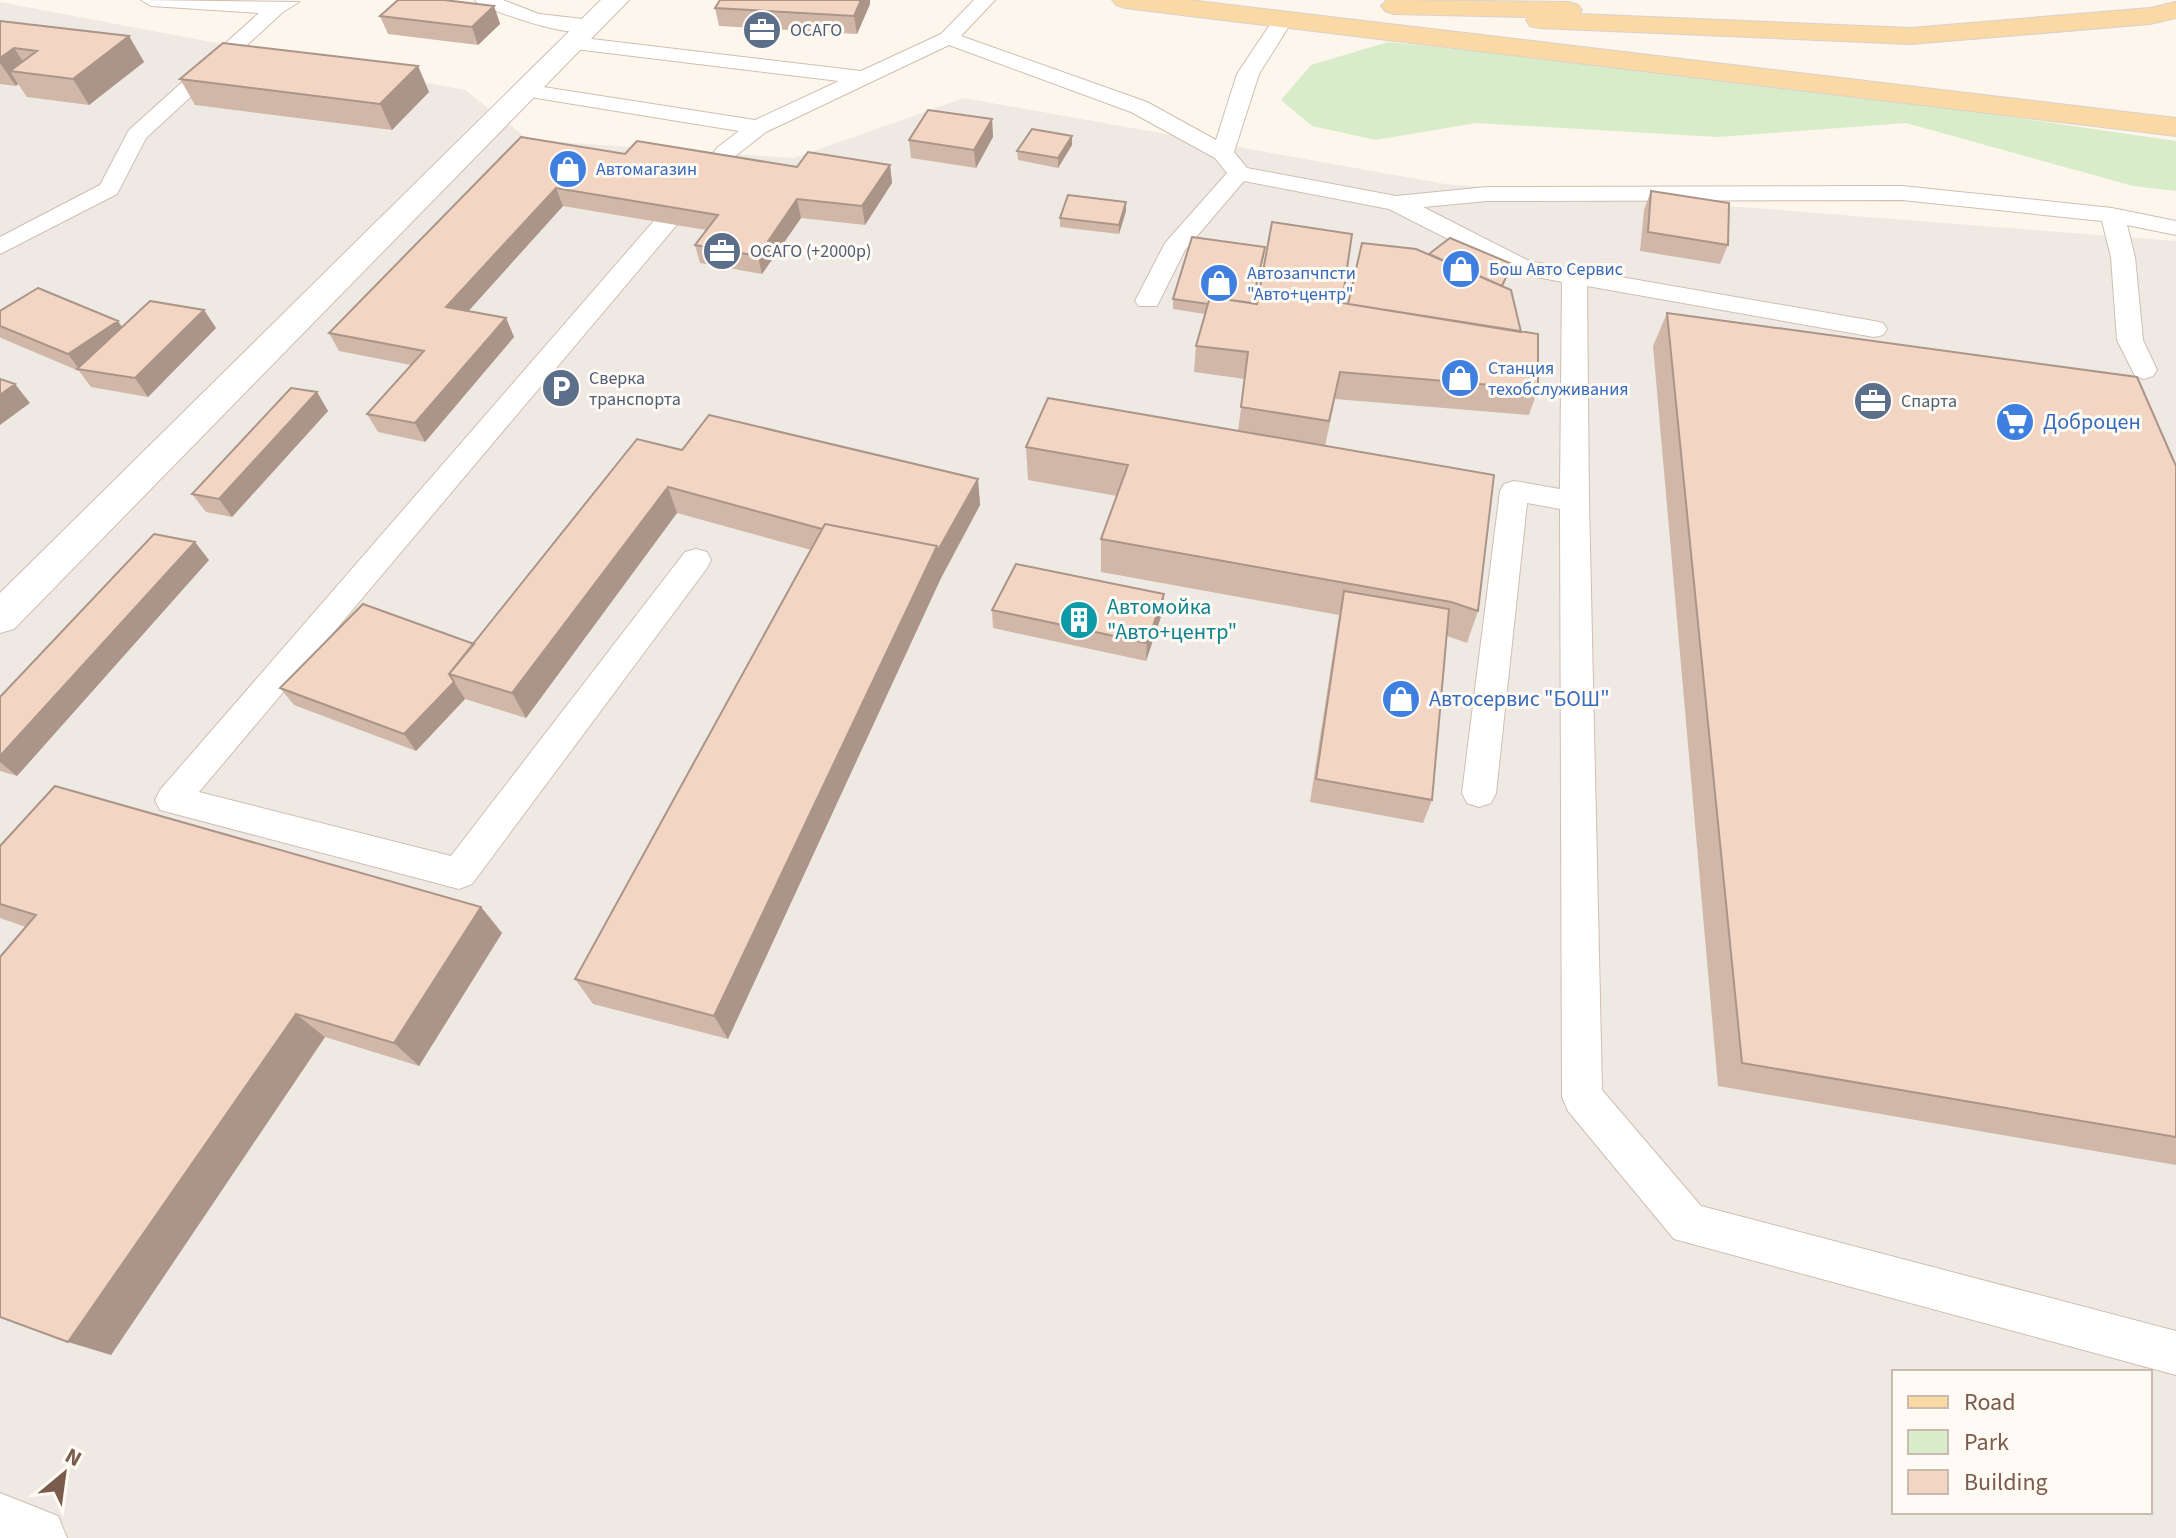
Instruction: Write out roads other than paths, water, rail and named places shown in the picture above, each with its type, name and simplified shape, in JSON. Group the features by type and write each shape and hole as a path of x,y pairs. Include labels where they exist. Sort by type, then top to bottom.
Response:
{"main road":[{"path":"1125,0 2176,127"},
{"path":"1309,0 1583,25 1911,36 2150,16 2176,10"},
{"path":"1380,6 1809,17 1940,14 2071,0"}],"street":[{"path":"0,618 524,90 584,23 627,2"},
{"path":"0,1524 36,1538"}],"lane":[{"path":"151,0 285,4"},
{"path":"485,0 535,20 584,23 861,77"},
{"path":"696,560 459,873 172,800 726,152 758,127 948,38 985,0"},
{"path":"0,247 109,189 137,135 285,4"},
{"path":"1223,153 1248,74 1284,18"},
{"path":"948,38 1139,107 1223,153 1239,173 1396,203 1522,267 1874,329"},
{"path":"524,90 758,127"},
{"path":"1148,301 1174,248 1239,173"},
{"path":"1396,203 1487,194 1902,193 2112,215 2176,228"},
{"path":"2112,215 2123,257 2130,340 2144,370"},
{"path":"1575,278 1574,502 1582,1097 1689,1224 2176,1353"},
{"path":"1479,793 1499,488 1574,502"}],"place":[{"name":"ОСАГО","path":"762,30"},
{"name":"Автомагазин","path":"568,169"},
{"name":"ОСАГО (+2000р)","path":"722,251"},
{"name":"Бош Авто Сервис","path":"1461,269"},
{"name":"Автозапчпсти \"Авто+центр\"","path":"1219,283"},
{"name":"Станция техобслуживания","path":"1460,378"},
{"name":"Сверка транспорта","path":"561,388"},
{"name":"Спарта","path":"1873,401"},
{"name":"Доброцен","path":"2015,422"},
{"name":"Автомойка \"Авто+центр\"","path":"1079,620"},
{"name":"Автосервис \"БОШ\"","path":"1401,699"}]}
